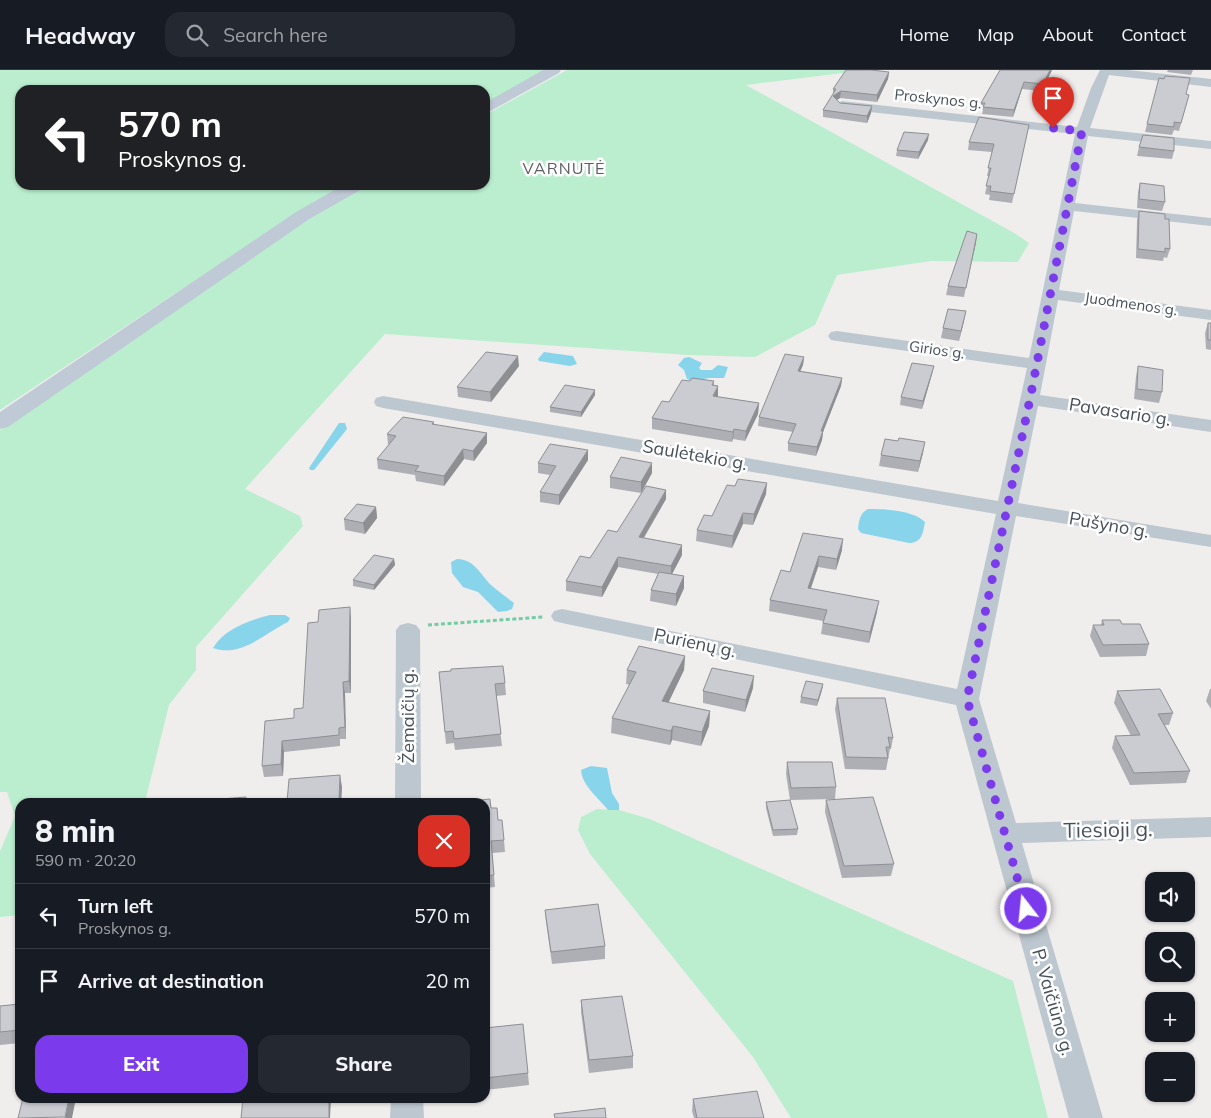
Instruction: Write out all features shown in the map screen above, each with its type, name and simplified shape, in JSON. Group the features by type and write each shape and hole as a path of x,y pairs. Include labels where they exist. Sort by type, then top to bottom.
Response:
{"main road":[{"path":"490,106 554,70"},
{"path":"0,422 302,216 347,190"}],"street":[{"path":"1106,71 1211,83"},
{"name":"P. Vaičiūno g.","path":"1086,1118 967,699 1030,399 1082,131 1097,88 1106,71"},
{"name":"Proskynos g.","path":"840,104 1211,145"},
{"path":"1067,206 1211,222"},
{"name":"Juodmenos g.","path":"1050,294 1211,315"},
{"name":"Girios g.","path":"837,336 1036,364"},
{"name":"Pavasario g.","path":"1030,399 1211,426"},
{"name":"Saulėtekio g.","path":"383,402 1007,509"},
{"name":"Pušyno g.","path":"1007,509 1211,541"},
{"name":"Purienų g.","path":"562,616 967,699"},
{"name":"Žemaičių g.","path":"408,798 414,627"},
{"name":"Tiesioji g.","path":"1004,833 1211,827"},
{"path":"407,1103 407,1118"}],"path":[{"path":"414,627 562,616"}],"green space":[{"path":"0,70 545,70 490,101 490,85 15,85 15,190 335,190 302,209 0,410"},
{"path":"567,70 867,70 746,85 1016,234 1029,243 1018,262 931,261 837,275 815,325 755,357 688,355 385,334 245,489 300,516 303,526 196,647 196,670 169,705 146,798 15,798 15,816 7,792 0,792 0,430 293,229 359,190 490,190 490,112"},
{"path":"597,809 619,810 650,819 1013,981 1048,1118 791,1118 753,1057 590,854 578,830 581,817"},
{"path":"15,816 15,916 0,917 0,851"}],"water":[{"path":"544,352 573,356 577,364 570,366 539,361 538,359"},
{"path":"689,357 702,363 699,368 701,370 712,370 718,365 728,367 724,378 692,381 687,379 684,370 678,365 684,358"},
{"path":"339,423 345,423 347,429 314,470 310,470 309,468"},
{"path":"868,509 898,511 920,518 925,522 921,537 913,543 909,543 861,533 858,529 859,520"},
{"path":"457,559 472,564 491,585 514,603 512,609 498,612 478,592 463,587 452,573 451,562"},
{"path":"270,615 285,615 290,618 288,622 243,647 233,650 213,648 218,641 238,626"},
{"path":"591,766 607,768 612,793 619,804 619,810 608,810 584,781 581,770"}],"building":[{"path":"846,70 889,72 877,95 841,91 833,96 840,103 872,106 867,116 823,110 836,89 833,89"},
{"path":"1000,70 1050,70 1043,84 1024,82 1014,110 983,107 985,103 981,103"},
{"path":"1165,76 1190,78 1186,94 1189,95 1181,123 1174,122 1174,127 1147,124 1159,78 1164,79"},
{"path":"979,117 1029,125 1014,194 990,191 991,186 986,186 991,168 988,168 994,144 969,142"},
{"path":"904,132 929,134 919,152 897,150"},
{"path":"1143,135 1174,138 1174,151 1139,147"},
{"path":"1140,183 1164,186 1165,202 1139,199"},
{"path":"1139,211 1165,214 1165,219 1169,219 1170,249 1165,248 1165,252 1138,249"},
{"path":"967,231 977,234 966,288 948,286"},
{"path":"948,309 966,311 961,331 943,328"},
{"path":"1208,323 1211,323 1211,340 1208,340"},
{"path":"486,352 518,356 490,392 457,387"},
{"path":"785,354 804,357 798,371 842,378 821,431 823,431 817,447 788,443 796,424 759,417"},
{"path":"912,363 934,366 923,401 901,397"},
{"path":"1138,366 1163,370 1162,392 1137,389"},
{"path":"692,378 714,381 712,385 718,386 713,396 759,403 746,431 734,429 733,432 652,418 662,401 669,402 682,380 690,381"},
{"path":"565,385 595,390 581,412 550,407"},
{"path":"403,417 487,433 473,451 463,449 444,476 415,471 419,466 377,459 396,436 387,434"},
{"path":"899,438 925,442 920,461 881,455 885,439 898,441"},
{"path":"550,444 588,450 559,495 540,492 556,466 538,463"},
{"path":"621,457 652,463 641,482 610,477"},
{"path":"738,479 767,483 754,514 743,513 733,536 697,530 704,515 712,516 727,485 735,486"},
{"path":"646,486 666,490 639,537 682,545 671,566 618,557 602,587 566,581 580,556 590,558 608,530 617,532"},
{"path":"357,504 376,507 363,523 344,519"},
{"path":"803,533 843,539 837,559 819,556 808,588 879,601 870,632 823,623 827,610 770,600 781,570 790,572"},
{"path":"374,555 394,559 374,585 353,580"},
{"path":"659,572 684,576 676,594 651,590"},
{"path":"350,607 349,681 343,682 345,727 339,728 339,735 282,741 281,764 262,766 265,721 294,718 294,709 303,708 308,623 318,622 319,610"},
{"path":"1102,620 1120,620 1122,624 1140,624 1149,644 1103,645 1093,625 1104,625"},
{"path":"639,646 685,656 662,701 710,711 702,732 673,726 671,731 612,718 636,672 627,670"},
{"path":"503,666 505,683 495,684 501,734 454,739 453,731 445,732 439,672 451,671 451,669"},
{"path":"712,668 754,676 746,700 703,691"},
{"path":"806,681 823,684 818,700 801,697"},
{"path":"1160,689 1173,713 1158,714 1190,771 1134,773 1115,736 1140,735 1117,691"},
{"path":"837,698 885,698 893,738 888,737 890,747 886,747 888,758 846,757"},
{"path":"787,762 832,762 836,787 791,788"},
{"path":"340,775 339,798 287,798 289,779"},
{"path":"873,797 894,864 844,866 826,800"},
{"path":"490,799 491,808 497,808 498,820 502,820 504,840 491,841 494,875 490,875"},
{"path":"790,800 798,829 773,830 766,802"},
{"path":"598,904 605,946 551,952 545,910"},
{"path":"622,996 633,1056 589,1060 581,1000"},
{"path":"15,1004 15,1030 0,1032 0,1006"},
{"path":"523,1024 528,1073 490,1077 490,1027"},
{"path":"757,1091 764,1118 697,1118 693,1099"},
{"path":"22,1103 68,1103 65,1117 18,1118"},
{"path":"242,1103 329,1103 329,1118 241,1118"},
{"path":"605,1108 606,1118 555,1118 554,1114"}],"district":[{"name":"VARNUTĖ","path":"564,168"}],"route":[{"path":"1026,909 967,699 1030,399 1082,131 1053,128"}]}
